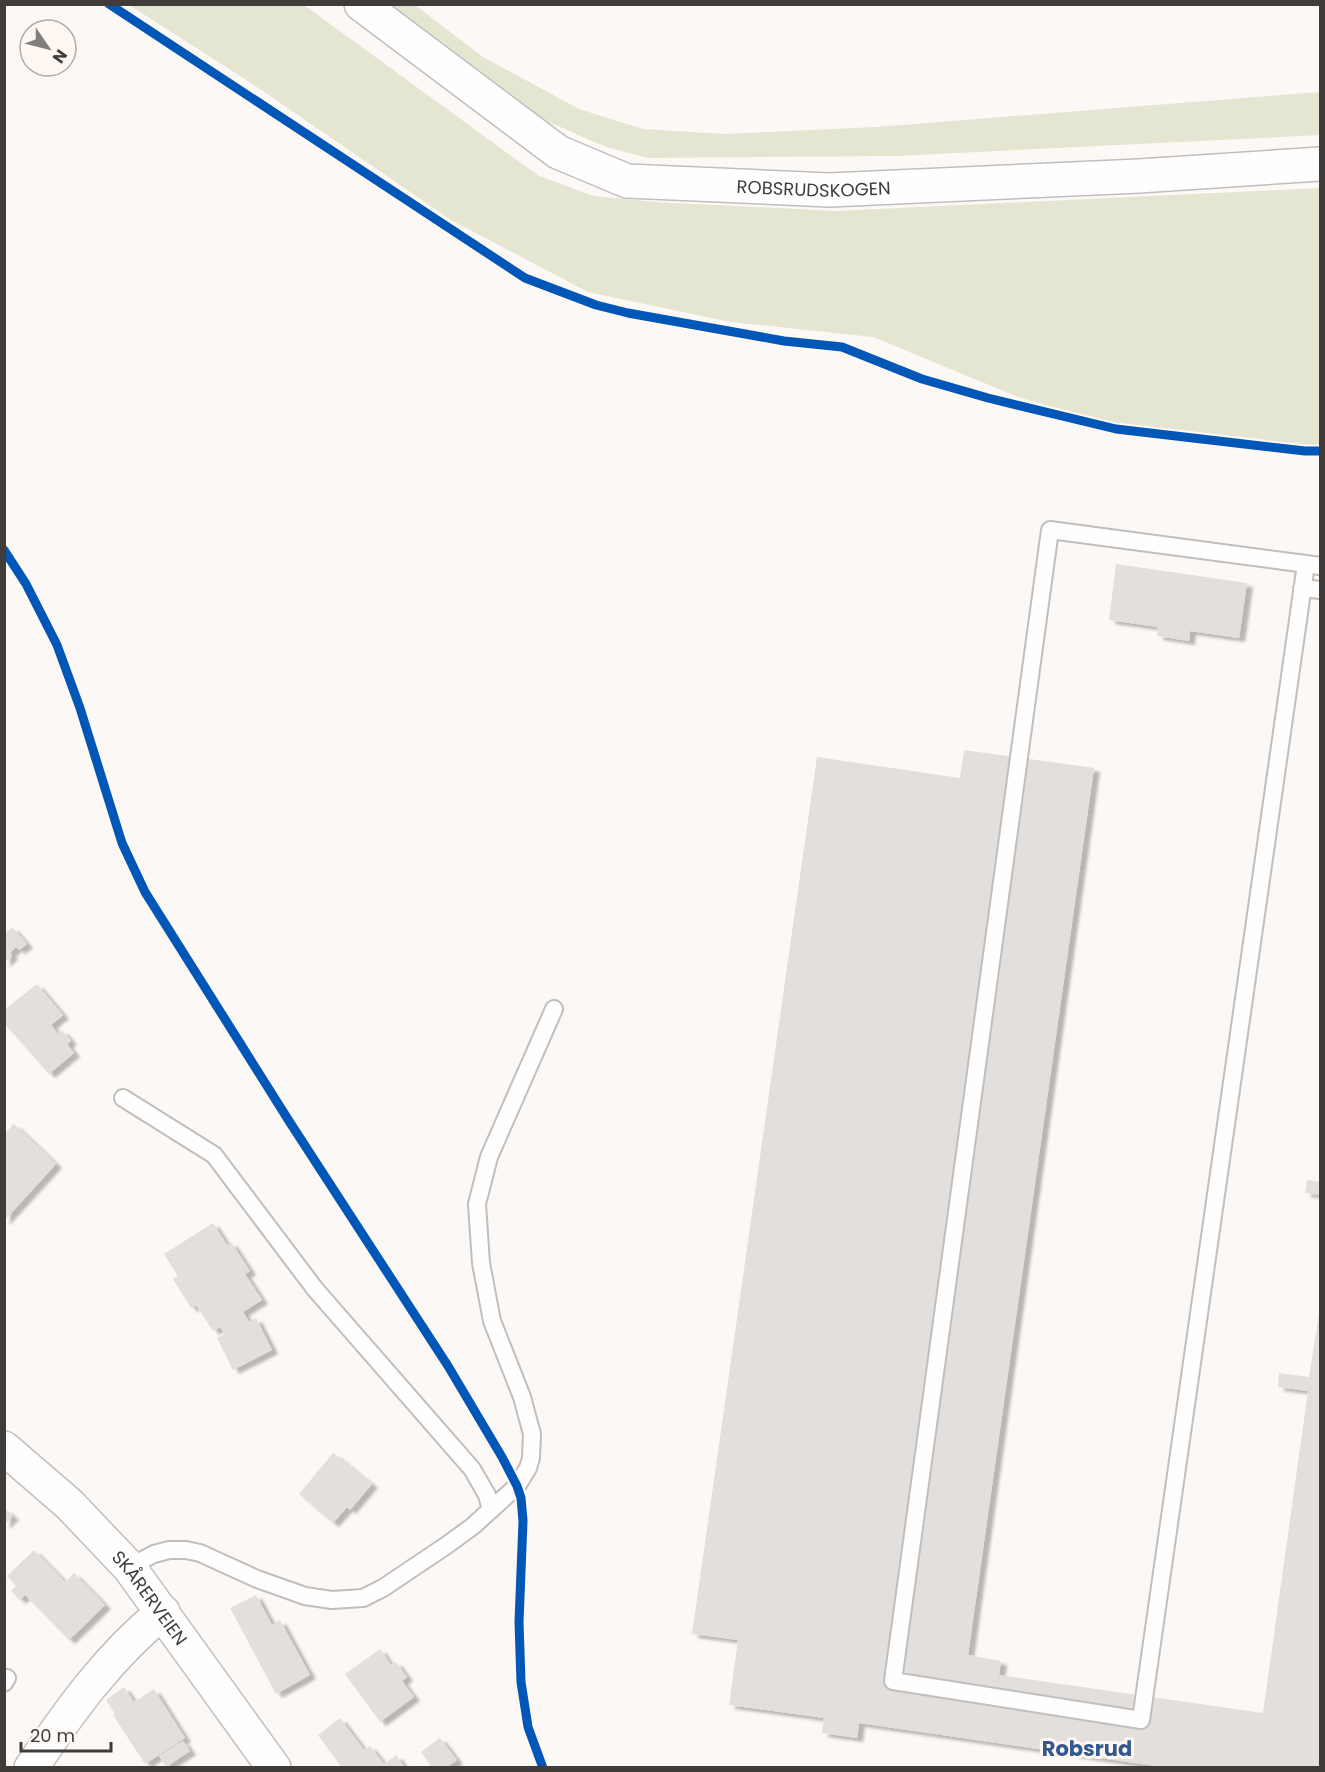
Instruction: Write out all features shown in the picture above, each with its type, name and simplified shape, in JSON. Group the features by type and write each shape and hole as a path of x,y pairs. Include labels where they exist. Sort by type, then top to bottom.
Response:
{"street":[{"name":"ROBSRUDSKOGEN","path":"361,4 558,152 627,181 829,190 1139,176 1320,164"},
{"name":"SKÅRERVEIEN","path":"4,1448 69,1504 129,1567 274,1767"},
{"path":"31,1767 96,1677 128,1642 163,1612"}],"lane":[{"path":"1050,530 1313,565 1302,588 1141,1720 893,1681 1050,530"},
{"path":"1302,588 1320,590"},
{"path":"129,1567 154,1554 169,1550 186,1550 200,1553 257,1579 305,1596 332,1600 363,1598 383,1588 447,1545 509,1494 523,1477 531,1458 532,1447 528,1418 492,1322 481,1263 477,1204 489,1157 554,1009"},
{"path":"123,1098 214,1155 315,1288 472,1469 487,1495 491,1510"}],"green space":[{"path":"129,5 304,5 539,176 594,196 655,202 836,211 1320,188 1320,450 1305,451 1132,431 1018,397 873,337 730,322 588,292 451,220 251,83"},
{"path":"388,5 415,5 483,57 579,109 643,129 724,134 876,127 1320,92 1320,135 896,156 648,158 606,147 533,115"}],"building":[{"path":"1116,564 1247,583 1239,638 1190,631 1189,641 1157,636 1158,627 1109,620"},
{"path":"964,750 1094,768 968,1655 1001,1661 999,1675 1263,1713 1308,1391 1278,1387 1279,1373 1309,1377 1320,1307 1320,1768 1169,1768 859,1723 857,1738 822,1733 824,1718 729,1705 738,1640 692,1634 817,757 960,778"},
{"path":"12,927 27,944 19,950 16,947 10,953 12,956 4,963 4,931 6,933"},
{"path":"37,984 63,1015 51,1025 58,1034 62,1030 71,1041 67,1044 74,1053 49,1074 4,1023 4,1010"},
{"path":"14,1124 56,1164 4,1221 4,1134"},
{"path":"1307,1180 1320,1182 1320,1195 1305,1193"},
{"path":"213,1223 227,1245 231,1242 250,1271 245,1274 262,1300 243,1312 249,1322 256,1318 272,1350 233,1370 217,1338 225,1334 220,1327 213,1331 196,1305 191,1308 173,1279 178,1276 164,1254"},
{"path":"333,1453 372,1484 350,1510 347,1507 333,1523 299,1494"},
{"path":"4,1508 13,1516 4,1525"},
{"path":"34,1550 65,1582 74,1573 105,1605 69,1640 25,1595 20,1600 11,1591 16,1586 7,1576"},
{"path":"256,1595 272,1625 280,1620 310,1675 276,1694 230,1608"},
{"path":"380,1649 391,1665 396,1662 407,1677 402,1681 414,1697 380,1722 345,1674"},
{"path":"124,1687 134,1702 154,1689 185,1738 145,1764 113,1715 115,1714 106,1700"},
{"path":"340,1718 364,1750 370,1746 384,1764 396,1755 405,1768 342,1768 318,1735"},
{"path":"440,1738 457,1760 446,1768 432,1768 421,1752"},
{"path":"183,1741 190,1751 166,1767 159,1756"}],"cycle path":[{"path":"109,4 525,278 596,305 628,313 784,341 842,347 922,379 988,398 1116,429 1320,451"},
{"path":"4,550 26,584 57,645 80,708 122,843 145,892 289,1121 448,1366 517,1486 521,1498 523,1521 519,1622 521,1682 528,1727 543,1768"}],"district":[{"name":"Robsrud","path":"1087,1748"}]}
